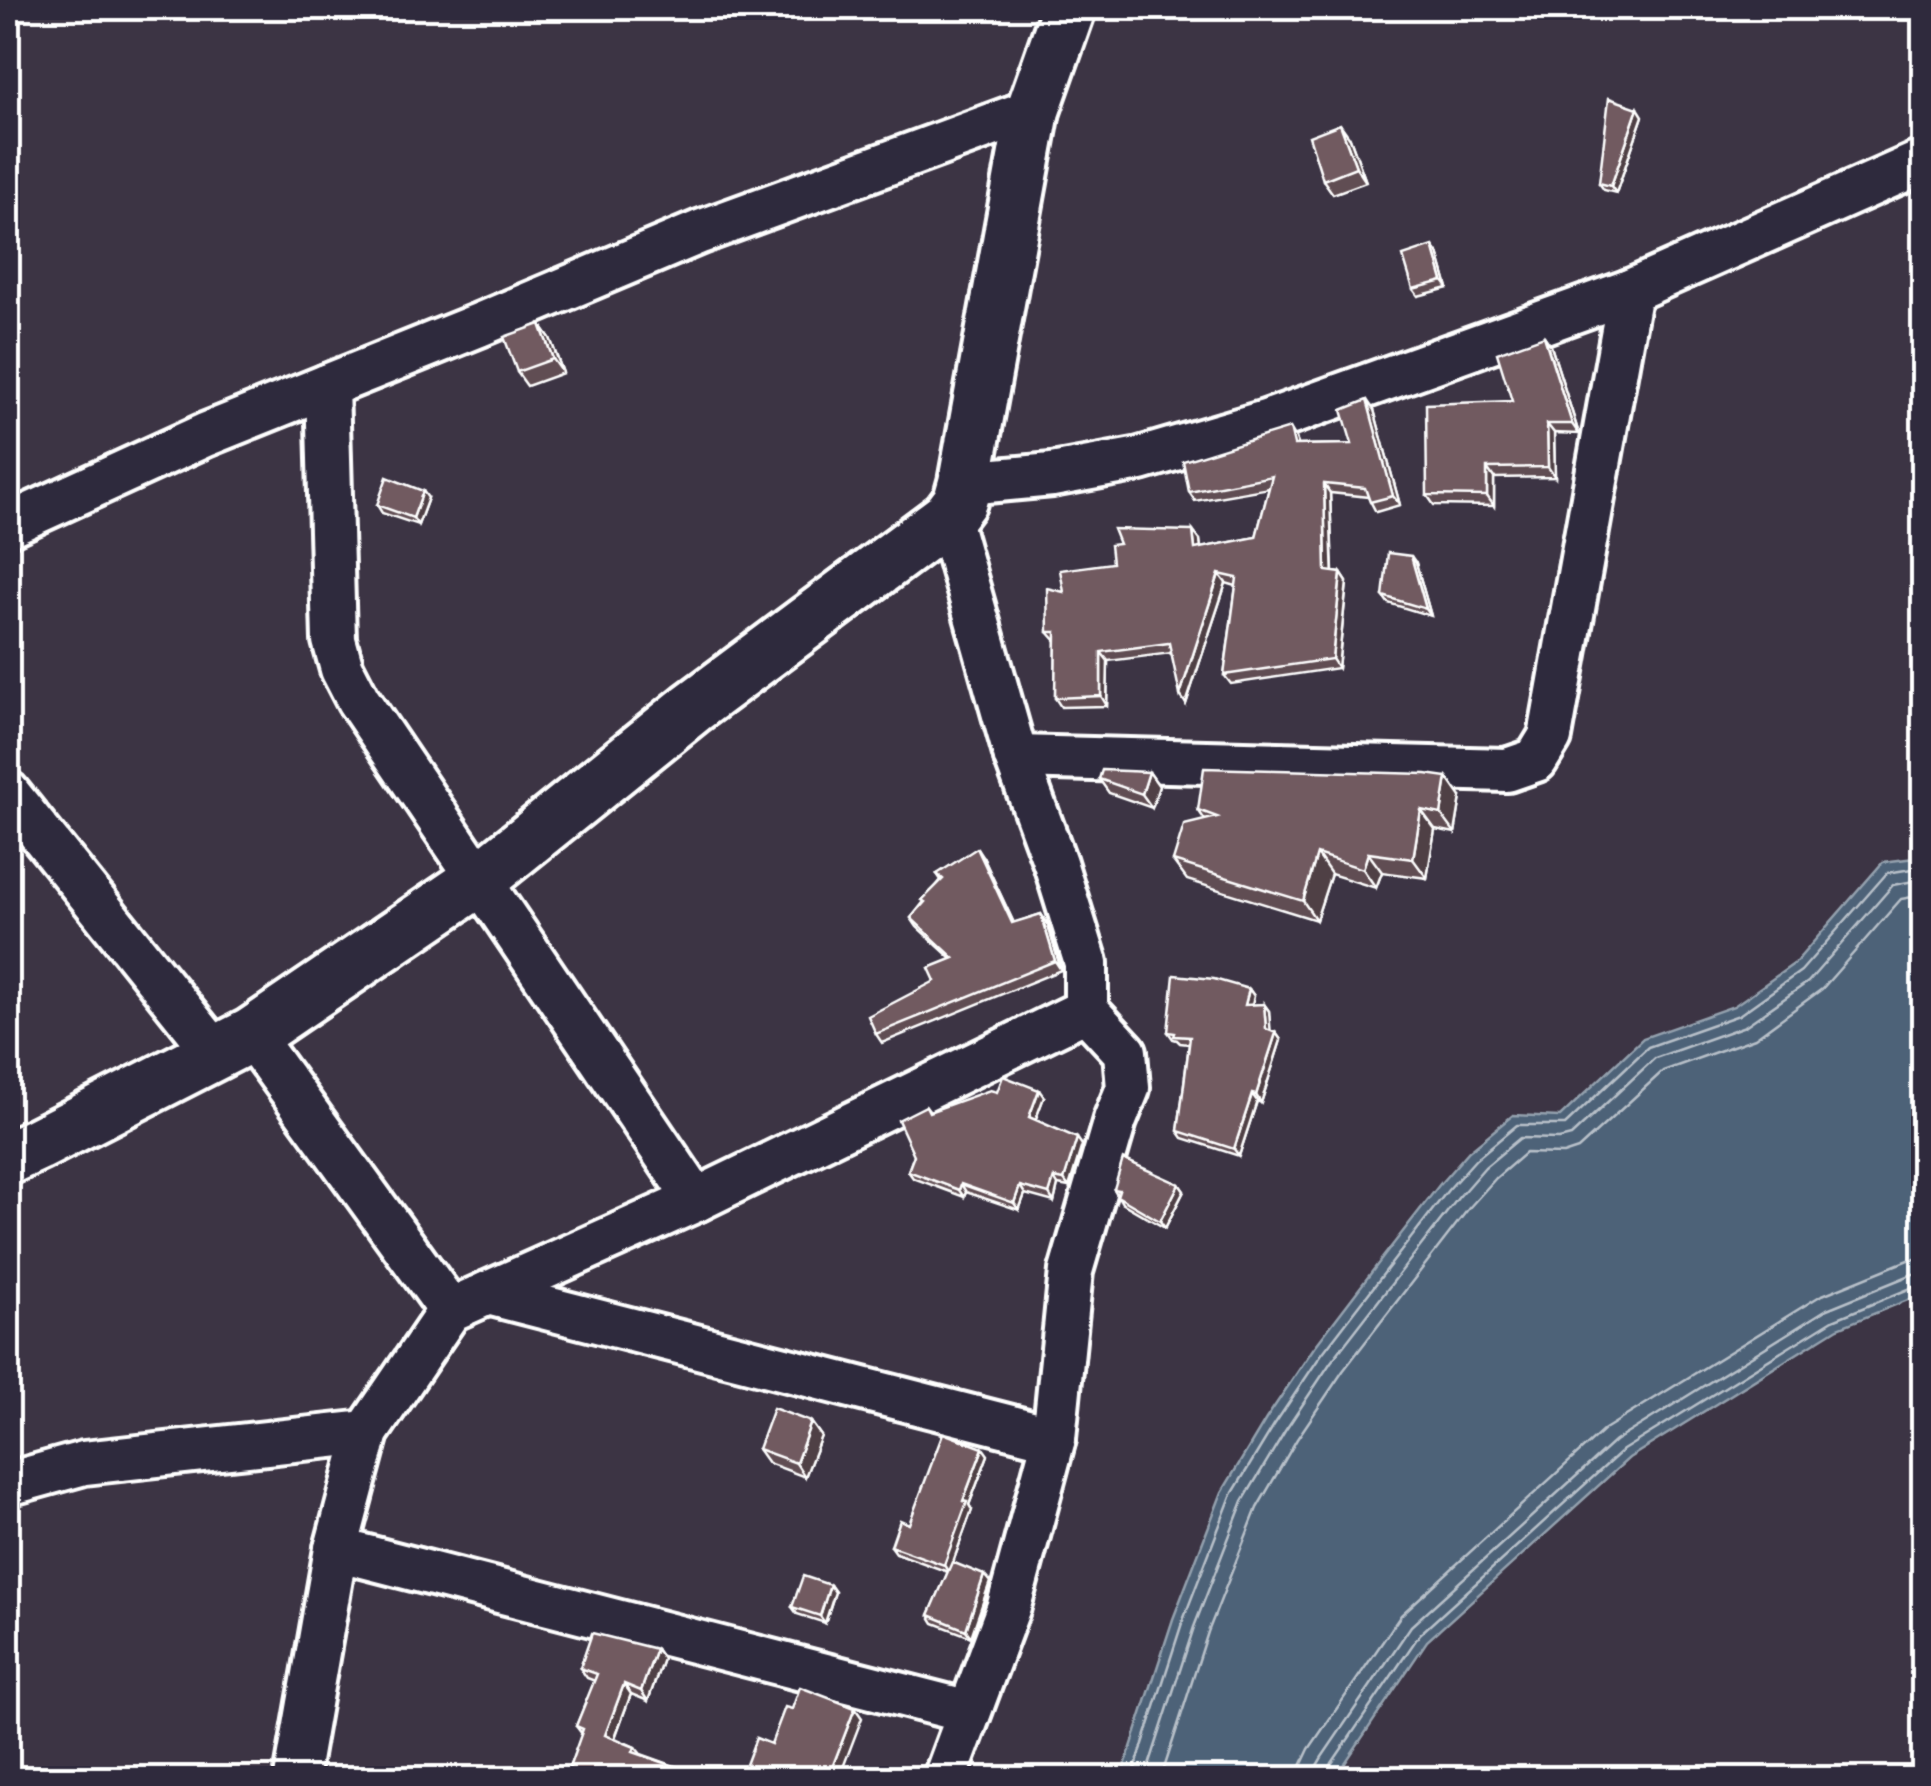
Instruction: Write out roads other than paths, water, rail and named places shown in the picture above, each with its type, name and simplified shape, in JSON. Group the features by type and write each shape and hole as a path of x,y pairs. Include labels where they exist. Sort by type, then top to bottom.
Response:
{"street":[{"path":"944,1778 1009,1606 1054,1438 1072,1272 1115,1120 1128,1088 1126,1052 1086,1010 1086,963 1055,862 1016,758 957,500 1033,110 1068,8"},
{"path":"8,524 206,434 700,232 1033,110"},
{"path":"8,1158 233,1044 480,880 957,500 1052,475 1140,460 1266,422 1630,290 1924,162"},
{"path":"1016,758 1507,770 1536,760 1550,738 1630,290"},
{"path":"328,386 334,640 342,669 358,700 696,1200"},
{"path":"8,793 469,1302 1054,1438"},
{"path":"296,1778 336,1549 366,1432 469,1302 696,1200 1086,1010"},
{"path":"8,1484 84,1463 366,1432"},
{"path":"336,1549 969,1712"}],"water":[{"path":"1923,857 1923,1294 1838,1328 1629,1458 1427,1641 1335,1778 1121,1778 1173,1619 1222,1492 1313,1349 1440,1184 1469,1151 1513,1115 1560,1117 1643,1038 1734,1006 1795,963 1883,862"}]}
